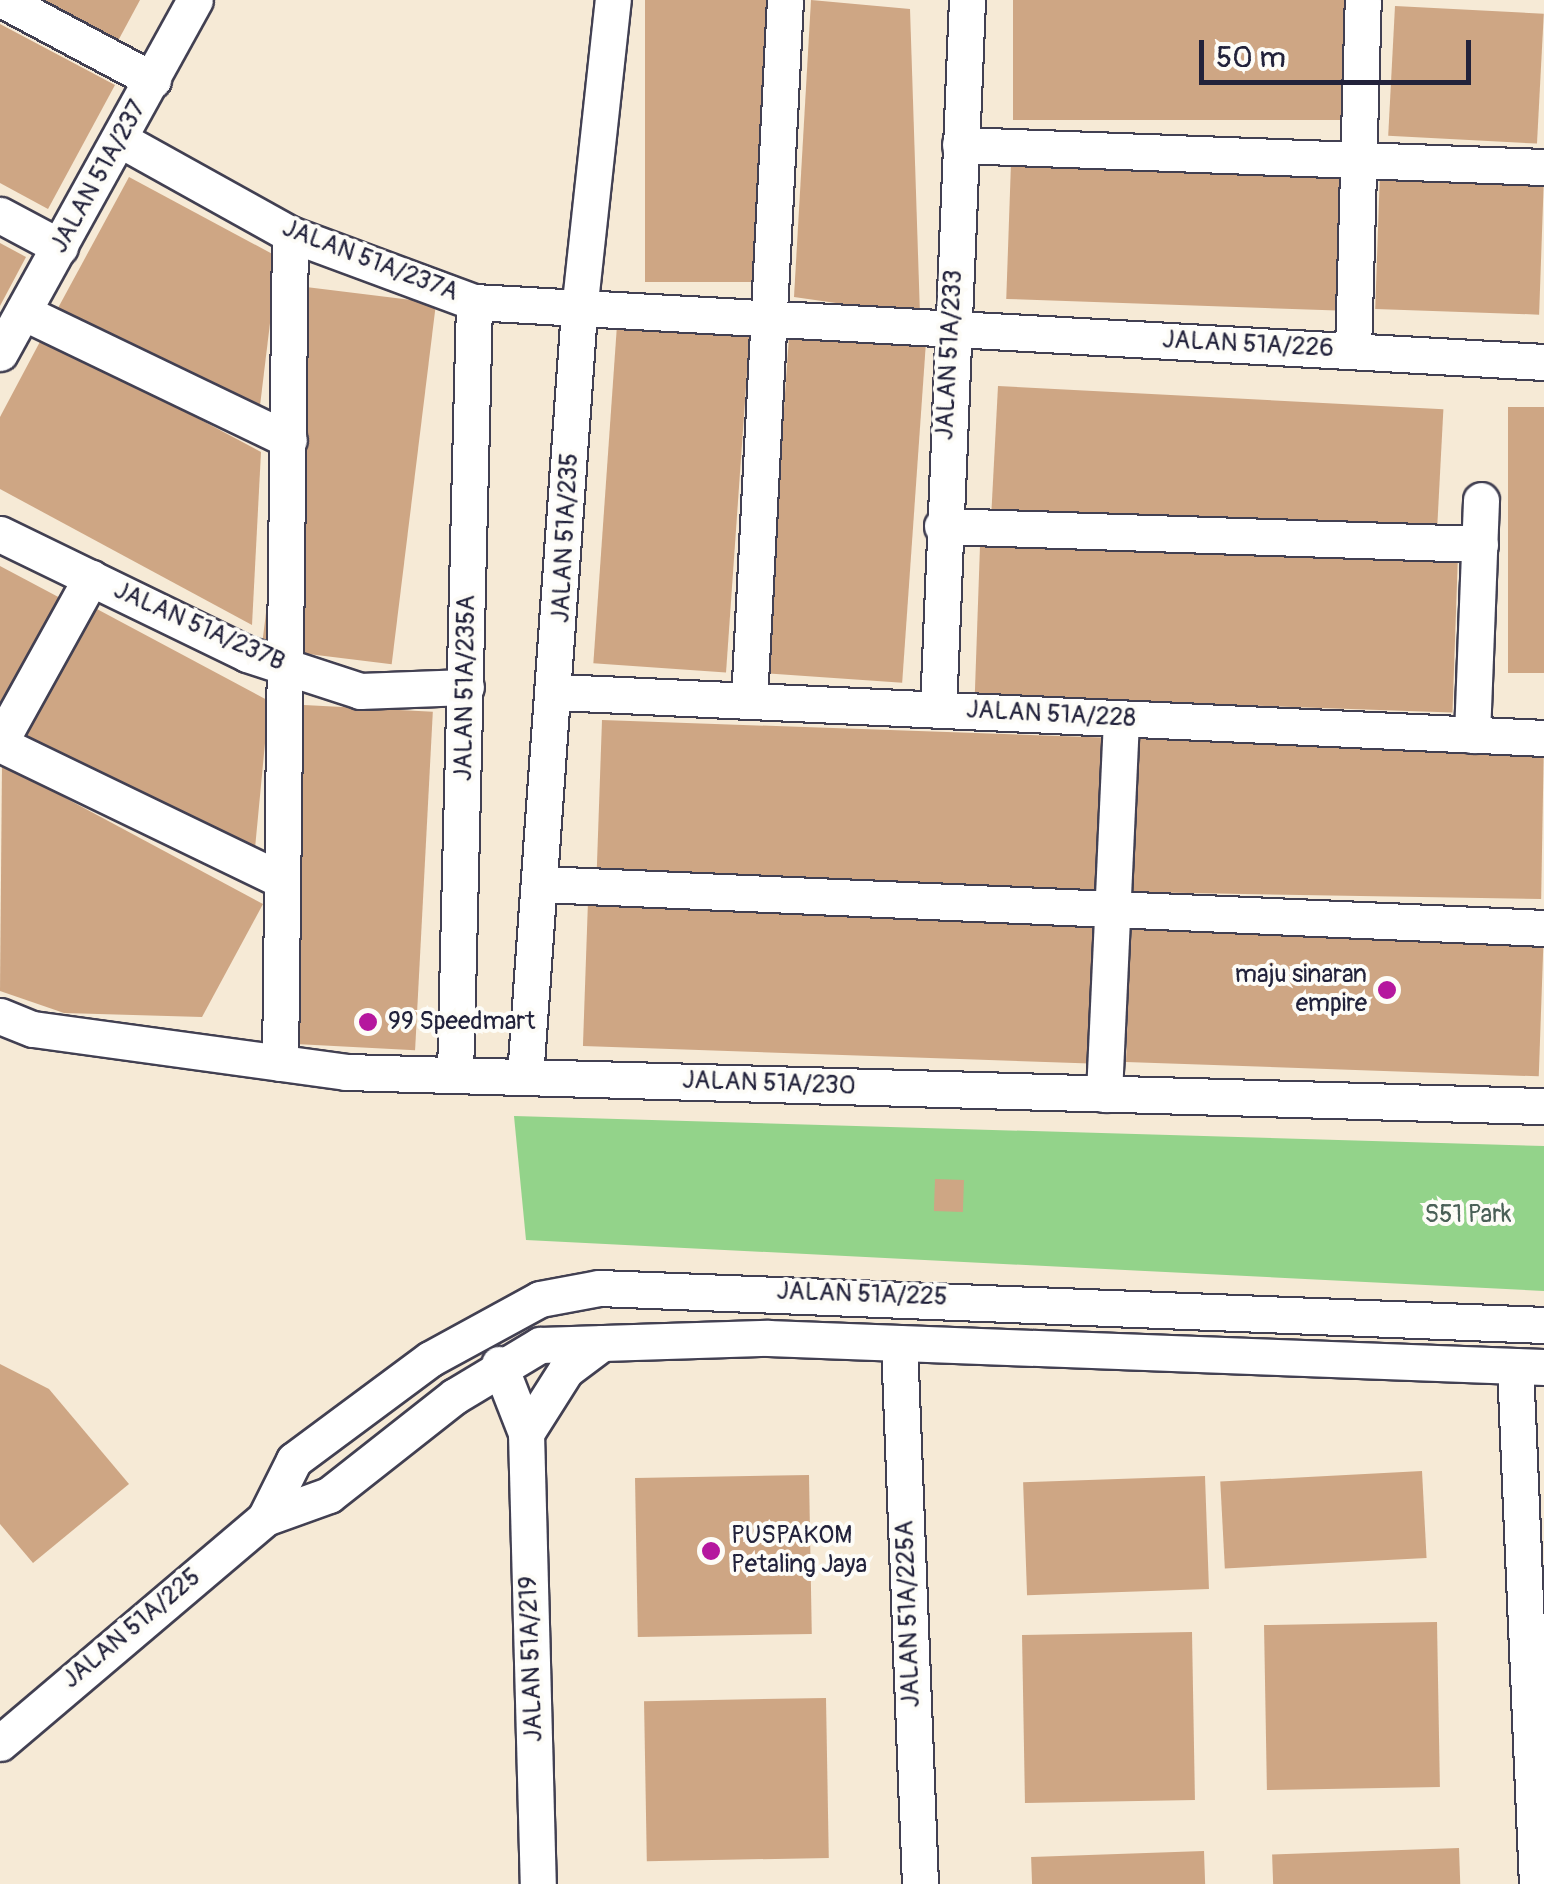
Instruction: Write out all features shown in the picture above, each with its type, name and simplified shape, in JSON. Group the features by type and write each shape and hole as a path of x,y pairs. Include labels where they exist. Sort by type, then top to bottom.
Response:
{"street":[{"path":"3,0 153,80"},
{"name":"JALAN 51A/237","path":"0,353 195,0"},
{"name":"JALAN 51A/235","path":"525,1077 558,692 579,311 613,0"},
{"path":"749,701 771,321 784,0"},
{"name":"JALAN 51A/233","path":"938,710 942,526 966,0"},
{"path":"1354,350 1364,160 1364,0"},
{"name":"JALAN 51A/237A","path":"121,140 290,234 474,302 771,321"},
{"path":"960,145 1544,167"},
{"path":"0,214 60,246"},
{"path":"280,1063 277,878 289,440 290,234"},
{"name":"JALAN 51A/235A","path":"455,1075 474,302"},
{"path":"23,312 289,440"},
{"name":"JALAN 51A/226","path":"771,321 1544,362"},
{"path":"1472,735 1482,500"},
{"path":"942,526 1480,544"},
{"name":"JALAN 51A/237B","path":"0,534 283,666 360,692 466,687"},
{"path":"90,578 0,743 277,878"},
{"name":"JALAN 51A/228","path":"558,692 1544,738"},
{"path":"1104,1094 1121,718"},
{"path":"541,884 1544,928"},
{"name":"JALAN 51A/230","path":"0,1016 33,1028 280,1063 455,1075 1544,1106"},
{"name":"JALAN 51A/225","path":"265,1518 294,1460 430,1359 540,1300 599,1288 1544,1326"},
{"path":"526,1433 566,1370 602,1343"},
{"name":"JALAN 51A/225","path":"0,1743 265,1518 329,1496 499,1364 540,1345 899,1344 1530,1367"},
{"name":"JALAN 51A/225A","path":"899,1344 920,1884"},
{"name":"JALAN 51A/219","path":"499,1364 526,1433 538,1884"},
{"path":"1530,1367 1536,1884"}],"green space":[{"name":"S51 Park","path":"514,1116 1544,1146 1544,1291 526,1240"}],"building":[{"path":"15,0 140,0 112,52"},
{"path":"645,0 776,0 776,282 645,282"},
{"path":"811,0 910,9 920,315 794,297"},
{"path":"1013,0 1347,0 1347,120 1013,120"},
{"path":"1395,6 1544,14 1537,144 1388,136"},
{"path":"0,24 115,85 48,209 0,183"},
{"path":"1011,163 1342,175 1337,310 1006,299"},
{"path":"1380,172 1544,178 1539,315 1375,309"},
{"path":"129,177 278,257 259,414 58,308"},
{"path":"0,243 26,257 0,306"},
{"path":"306,287 436,303 392,664 262,648"},
{"path":"617,325 750,334 726,672 593,663"},
{"path":"43,336 261,452 252,625 0,489 0,417"},
{"path":"789,337 926,347 902,683 765,673"},
{"path":"998,386 1443,409 1437,533 992,510"},
{"path":"1508,407 1544,407 1544,673 1508,673"},
{"path":"980,546 1458,563 1452,713 975,696"},
{"path":"0,566 64,600 0,719"},
{"path":"95,608 269,701 254,859 26,736"},
{"path":"304,705 433,712 415,1050 286,1044"},
{"path":"602,720 1109,738 1103,899 596,881"},
{"path":"1135,733 1544,740 1541,899 1132,892"},
{"path":"2,764 263,904 202,1017 64,1013 0,991"},
{"path":"588,901 1095,919 1090,1064 583,1046"},
{"path":"1131,919 1544,933 1539,1076 1126,1062"},
{"path":"935,1179 964,1180 963,1212 934,1211"},
{"path":"0,1364 49,1389 129,1484 33,1563 0,1524"},
{"path":"1422,1471 1427,1558 1225,1568 1220,1482"},
{"path":"809,1475 812,1634 638,1637 635,1478"},
{"path":"1205,1476 1209,1589 1027,1595 1023,1482"},
{"path":"1437,1622 1440,1787 1267,1790 1264,1625"},
{"path":"1192,1632 1195,1800 1025,1803 1022,1635"},
{"path":"826,1698 829,1858 647,1861 644,1701"},
{"path":"1459,1848 1460,1884 1273,1884 1272,1855"},
{"path":"1204,1851 1205,1884 1032,1884 1031,1857"}],"place":[{"name":"maju sinaran empire","path":"1387,990"},
{"name":"99 Speedmart","path":"368,1022"},
{"name":"PUSPAKOM Petaling Jaya","path":"711,1551"}]}
